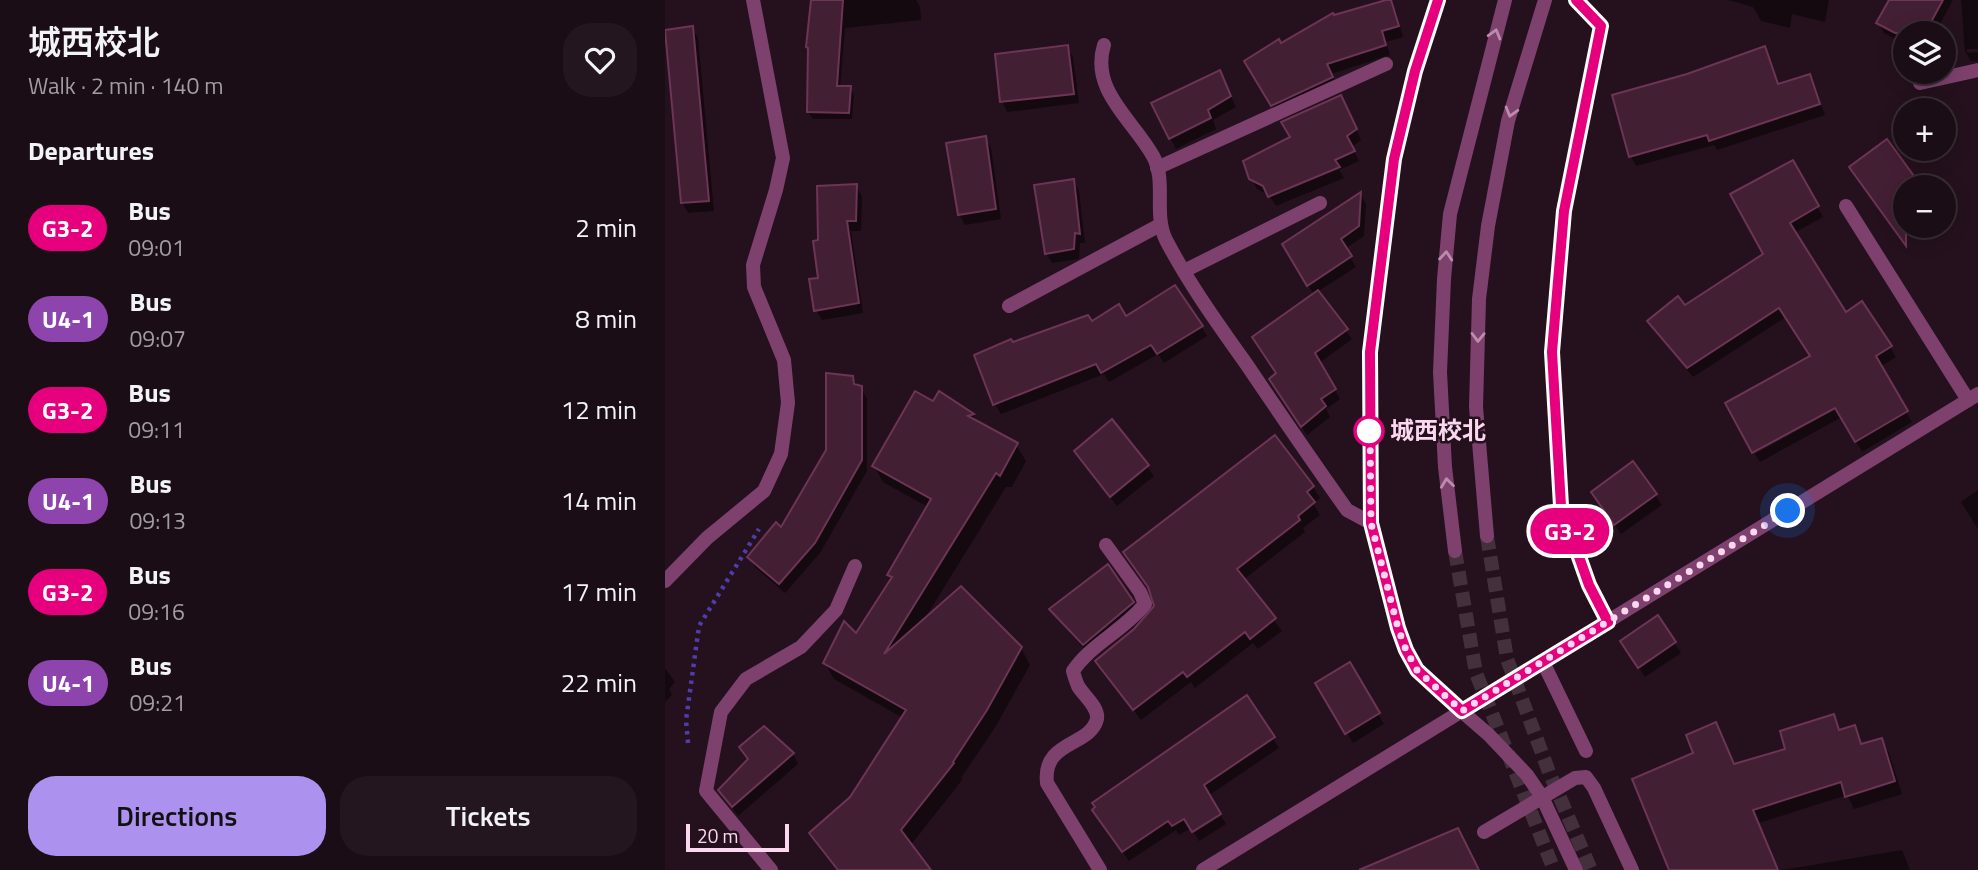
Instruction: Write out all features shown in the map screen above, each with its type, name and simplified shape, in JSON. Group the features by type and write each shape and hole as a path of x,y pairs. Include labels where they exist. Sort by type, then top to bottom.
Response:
{"street":[{"path":"665,581 707,538 764,491 781,454 788,403 784,360 754,287 753,265 783,158 753,0"},
{"path":"1438,0 1415,71 1394,159 1370,352 1371,523 1398,628 1417,670 1489,735 1527,775 1542,797 1576,870"},
{"path":"1455,551 1445,467 1440,372 1448,227 1476,105 1505,0"},
{"path":"1487,536 1476,407 1479,299 1488,226 1508,121 1545,0"},
{"path":"1576,0 1601,26 1564,211 1552,352 1561,506 1589,585 1608,622"},
{"path":"1104,44 1100,58 1101,74 1112,99 1153,157 1157,168 1160,225 1184,271 1347,510 1371,523"},
{"path":"1157,168 1386,65"},
{"path":"1956,75 1978,70"},
{"path":"1184,271 1320,203"},
{"path":"1203,870 1973,397 1846,206"},
{"path":"1009,306 1160,225"},
{"path":"1100,870 1047,783 1045,770 1052,757 1090,730 1097,718 1096,710 1077,685 1073,671 1081,658 1134,617 1145,604 1140,592 1107,545"},
{"path":"771,870 706,791 721,712 746,679 801,647 836,611 855,566"},
{"path":"1543,662 1586,751"},
{"path":"1484,832 1575,778 1586,777 1594,788 1632,870"}],"path":[{"path":"689,747 686,720 699,626 773,508 764,491"}],"building":[{"path":"811,0 843,0 837,86 851,86 849,113 807,112 806,47"},
{"path":"1391,0 1399,26 1382,31 1386,45 1327,64 1333,77 1271,106 1244,61 1279,39 1281,43 1333,13 1334,15"},
{"path":"1889,0 1943,0 1932,21 1893,21 1893,32 1876,23"},
{"path":"693,26 709,201 681,203 665,30"},
{"path":"1068,45 1074,94 1000,102 995,54"},
{"path":"1765,46 1778,84 1810,74 1820,104 1709,141 1707,135 1629,157 1612,95 1687,74"},
{"path":"1220,70 1231,96 1208,110 1211,118 1169,139 1151,103"},
{"path":"1341,95 1357,129 1347,136 1355,151 1335,160 1340,167 1268,197 1263,186 1249,179 1243,161 1290,137 1281,122"},
{"path":"986,136 996,209 958,215 946,143"},
{"path":"1887,139 1893,147 1893,161 1903,161 1913,175 1893,175 1893,228 1849,167"},
{"path":"1793,160 1819,206 1790,223 1846,312 1862,301 1892,346 1876,356 1908,411 1855,442 1835,408 1752,453 1725,403 1810,356 1779,308 1687,368 1647,321 1678,296 1685,305 1763,254 1730,194"},
{"path":"1074,179 1080,234 1075,233 1074,249 1045,254 1034,185"},
{"path":"857,184 856,221 847,221 859,303 814,311 809,279 818,278 813,241 818,240 817,186"},
{"path":"1361,192 1359,226 1341,239 1352,256 1307,286 1282,244"},
{"path":"1175,285 1203,326 1157,354 1151,345 1101,373 1096,364 993,405 974,355 1011,339 1013,342 1088,315 1092,321 1119,304 1126,316"},
{"path":"1318,290 1348,329 1315,353 1336,389 1321,399 1326,406 1301,427 1269,379 1276,373 1252,337"},
{"path":"826,373 853,376 854,384 862,386 862,460 815,543 779,584 747,557 776,522 781,527 826,450"},
{"path":"915,391 933,401 939,391 974,414 968,416 1018,443 1000,476 996,473 884,654 961,586 1022,647 954,763 901,830 931,870 838,870 809,833 850,797 906,710 823,663 844,621 856,633 892,577 887,575 931,499 872,466"},
{"path":"1112,419 1149,465 1110,497 1074,451"},
{"path":"1275,435 1314,486 1307,492 1315,502 1298,516 1300,520 1237,569 1276,618 1250,639 1245,632 1187,677 1183,672 1133,710 1095,661 1134,629 1154,606 1148,587 1123,552"},
{"path":"1633,461 1657,494 1614,525 1591,492"},
{"path":"1108,564 1134,602 1083,645 1049,609"},
{"path":"1658,615 1676,642 1638,668 1620,641"},
{"path":"1350,662 1380,713 1345,734 1315,683"},
{"path":"1247,695 1275,737 1204,785 1221,814 1192,832 1184,819 1172,826 1168,821 1122,852 1092,810 1095,807 1092,803"},
{"path":"1834,714 1839,730 1855,725 1861,744 1882,738 1895,781 1845,797 1841,782 1753,810 1778,870 1669,870 1632,779 1693,753 1686,735 1716,722 1734,764 1785,749 1780,731"},
{"path":"764,726 794,753 732,807 718,790 748,759 739,747"},
{"path":"1458,828 1479,870 1359,870"}],"tunnel":[{"path":"1487,536 1507,659 1549,772 1591,870"},
{"path":"1455,551 1476,673 1554,870"}],"bus line":[{"name":"G3-2","path":"1438,0 1415,71 1394,159 1370,352 1371,523 1406,650 1417,670 1462,711 1608,622 1589,585 1561,506 1552,352 1564,211 1601,26 1576,0"}],"place":[{"name":"城西校北","path":"1369,431"}],"route":[{"path":"1369,431 1370,422 1371,523 1398,628 1417,670 1462,711 1788,511"}]}
